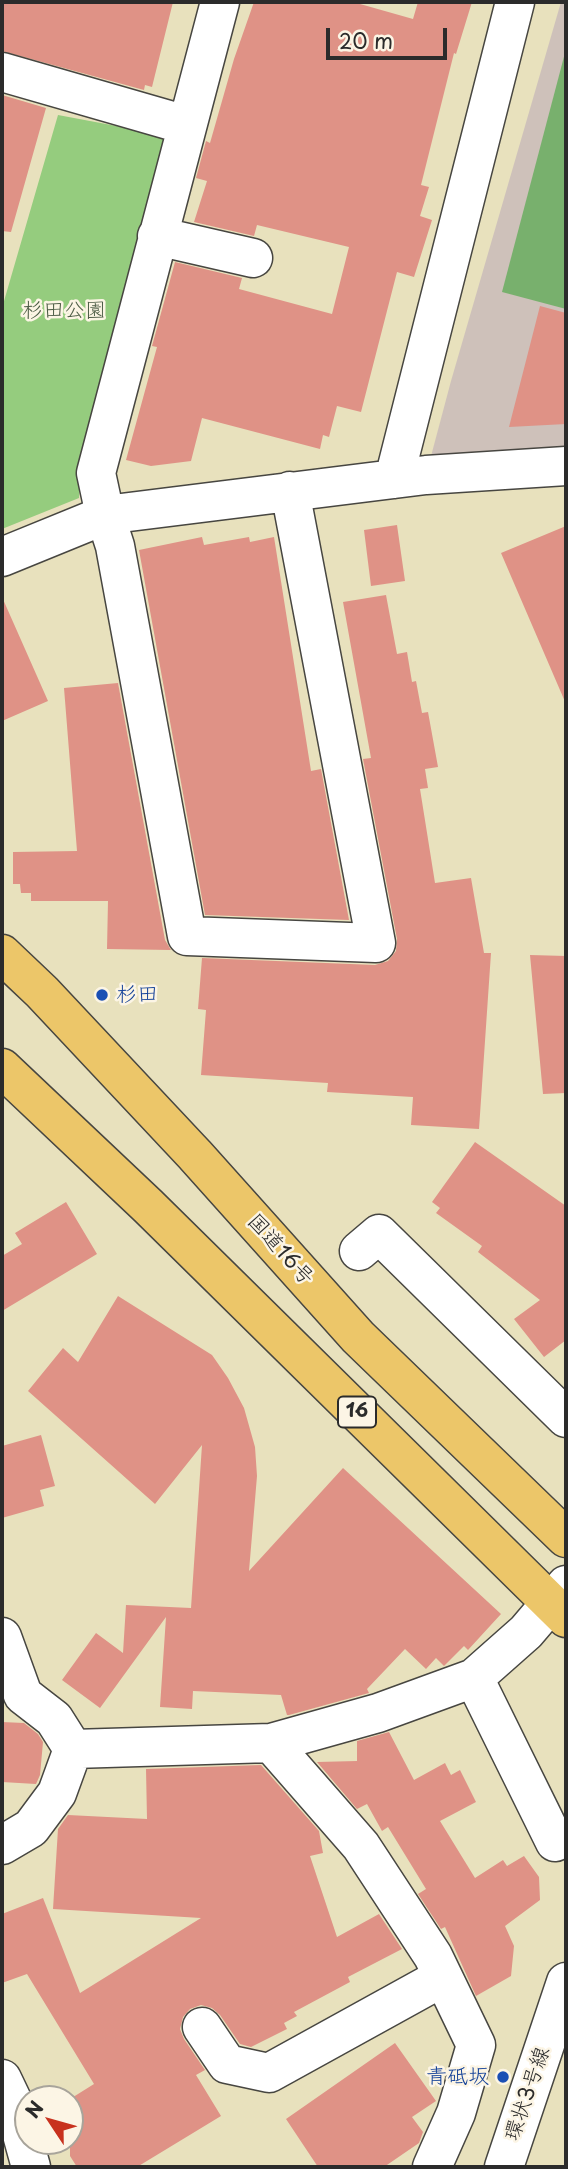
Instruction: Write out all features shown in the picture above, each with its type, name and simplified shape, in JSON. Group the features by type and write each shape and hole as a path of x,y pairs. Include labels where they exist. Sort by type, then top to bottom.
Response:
{"highway":[{"name":"国道16号","path":"2,954 42,992 195,1155 358,1337 566,1538"},
{"name":"16","path":"2,1068 561,1602"}],"street":[{"path":"220,2 96,473 115,546 187,936 376,943 290,491"},
{"path":"394,479 515,2"},
{"path":"2,72 186,125"},
{"path":"157,236 253,258"},
{"path":"2,557 105,515 394,479 566,466"},
{"path":"359,1251 379,1234 566,1418"},
{"path":"73,1749 271,1742 378,1713 474,1678 561,1602"},
{"path":"2,1637 12,1693 54,1719 73,1749"},
{"path":"474,1678 555,1842"},
{"path":"271,1742 361,1846 433,1956 477,2045 456,2113 432,2167"},
{"path":"2,1845 31,1828 57,1793 73,1749"},
{"path":"202,2027 227,2064 269,2073 443,1977"},
{"name":"環状3号線","path":"504,2167 566,1982"},
{"path":"2,2079 13,2102 31,2167"}],"shaded area":[{"path":"561,2 566,2 566,466 426,475 451,381"}],"green space":[{"path":"566,49 566,309 502,292"},
{"name":"杉田公園","path":"58,115 175,137 80,482 79,498 2,529 2,308"}],"building":[{"path":"2,2 173,2 152,87 145,85 144,90 2,51"},
{"path":"254,2 353,2 413,19 418,2 472,2 456,54 454,53 421,185 429,187 420,216 432,220 414,277 397,272 361,412 337,406 329,437 323,435 320,449 202,418 191,461 151,466 126,460 157,347 152,346 175,262 242,278 239,289 332,314 349,247 257,225 254,236 194,222 207,181 196,178 206,141 210,143 234,59"},
{"path":"2,95 46,108 11,232 2,231"},
{"path":"540,306 566,313 566,424 509,427"},
{"path":"397,525 405,581 371,586 364,530"},
{"path":"566,526 566,704 501,553"},
{"path":"202,537 204,545 249,537 250,542 274,537 311,771 321,769 349,920 205,915 139,550"},
{"path":"386,595 397,654 407,652 412,682 416,681 422,713 428,712 438,767 425,769 428,788 420,789 435,883 471,878 484,953 491,953 479,1129 411,1125 413,1097 327,1092 328,1083 201,1075 206,1010 198,1009 202,958 375,965 388,961 396,951 397,939 363,759 371,758 343,602"},
{"path":"2,597 48,701 2,721"},
{"path":"118,683 165,940 171,950 107,949 108,901 31,901 31,893 21,893 20,884 13,884 13,852 77,851 64,688"},
{"path":"530,955 566,956 566,1093 543,1094"},
{"path":"475,1142 566,1206 566,1340 544,1357 514,1319 540,1300 478,1252 482,1246 436,1213 440,1208 432,1202"},
{"path":"66,1202 97,1254 2,1311 2,1256 22,1244 15,1233"},
{"path":"118,1296 212,1355 244,1408 255,1447 257,1476 249,1571 343,1468 501,1614 468,1650 464,1646 444,1666 436,1658 426,1669 405,1649 367,1689 369,1693 289,1715 281,1695 193,1691 192,1709 160,1707 166,1617 100,1708 62,1680 96,1633 123,1653 126,1605 191,1608 202,1445 155,1504 28,1391 63,1348 78,1362"},
{"path":"41,1435 55,1486 40,1490 44,1506 2,1518 2,1446"},
{"path":"2,1722 24,1723 38,1734 43,1742 40,1775 36,1784 2,1782"},
{"path":"389,1732 414,1780 445,1763 451,1775 460,1770 476,1802 440,1821 475,1878 503,1860 507,1866 524,1856 539,1877 540,1900 505,1926 514,1946 511,1976 476,1996 445,1927 441,1929 418,1894 426,1889 388,1827 382,1831 367,1804 357,1809 317,1762 357,1761 357,1741"},
{"path":"261,1765 319,1831 323,1853 310,1856 337,1937 379,1914 402,1949 348,1977 350,1982 294,2012 297,2016 284,2023 287,2029 251,2047 240,2044 212,2008 201,2005 190,2009 183,2017 180,2029 205,2070 196,2075 221,2116 137,2167 77,2167 70,2155 84,2155 84,2090 94,2084 27,1974 2,1983 2,1914 43,1898 80,1993 201,1918 53,1909 58,1829 68,1815 147,1819 146,1769"},
{"path":"395,2043 436,2101 412,2117 423,2132 419,2143 384,2167 318,2167 286,2119"}],"place":[{"name":"杉田","path":"102,995"},
{"name":"青砥坂","path":"503,2077"}]}
